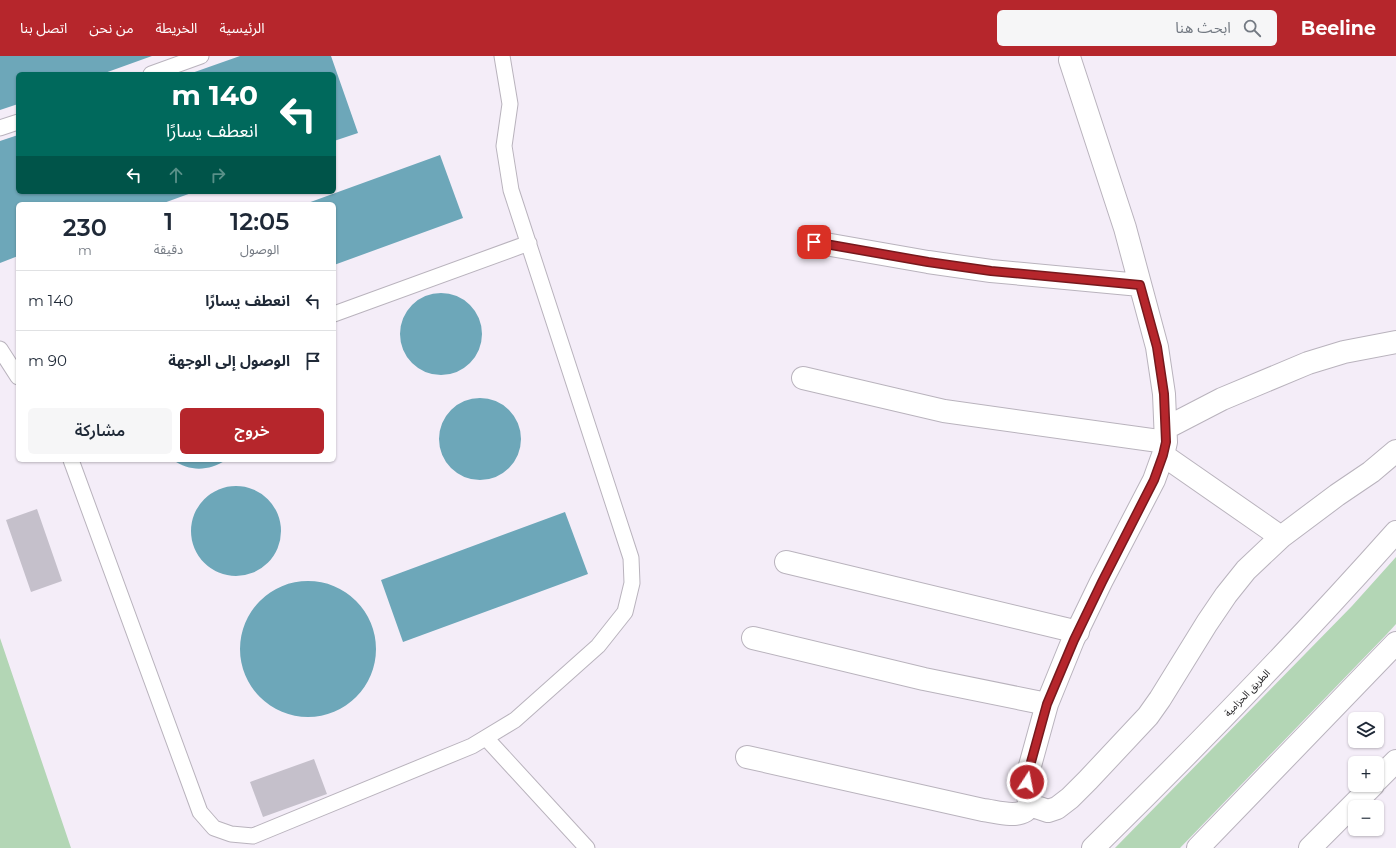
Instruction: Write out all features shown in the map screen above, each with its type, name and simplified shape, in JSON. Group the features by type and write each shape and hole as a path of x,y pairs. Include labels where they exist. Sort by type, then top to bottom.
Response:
{"main road":[{"path":"1070,60 1125,228 1157,347 1164,394 1165,442 1154,480 1078,632 1047,704 1028,773 1026,790 1031,803 1036,807 1048,811 1061,805 1088,780 1148,716 1226,595 1246,570 1281,537 1338,494 1371,472 1396,451"},
{"path":"814,242 928,262 991,271 1140,285"},
{"path":"1165,442 1222,399 1272,377 1308,363 1344,352 1396,342"},
{"path":"803,378 944,411 1165,442 1281,537"},
{"name":"الطريق الحزامية","path":"1093,848 1248,693 1360,573 1396,532"},
{"path":"786,562 1078,632"},
{"path":"753,638 924,679 1047,704"},
{"path":"1198,848 1396,643"},
{"path":"747,757 983,810 1009,814 1019,813 1026,810 1031,803"},
{"path":"1384,773 1396,761"},
{"path":"1310,848 1365,792"}],"lane":[{"path":"157,72 201,56"},
{"path":"72,462 200,812 214,828 231,834 253,836 472,746 515,720 598,646 625,612 632,583 631,558 511,190 504,146 510,104 502,56"},
{"path":"0,128 16,123"},
{"path":"336,313 529,243"},
{"path":"0,349 16,374"},
{"path":"486,738 587,848"}],"green space":[{"path":"1396,557 1396,624 1386,635 1180,848 1115,848 1352,606"},
{"path":"0,638 71,848 0,848"}],"water":[{"path":"0,56 152,56 108,72 16,72 16,105 0,110"},
{"path":"240,56 331,56 358,133 336,140 336,72 195,72"},
{"path":"16,136 16,194 188,194 166,202 16,202 16,257 0,263 0,141"},
{"path":"440,155 463,218 336,264 336,202 311,202"},
{"path":"441,293 457,296 470,305 479,318 482,334 479,350 470,363 457,372 441,375 425,372 412,363 403,350 400,334 403,318 412,305 425,296"},
{"path":"480,398 496,401 509,410 518,423 521,439 518,455 509,468 496,477 480,480 464,477 451,468 442,455 439,439 442,423 451,410 464,401"},
{"path":"176,462 223,462 200,469 186,467"},
{"path":"236,486 253,490 268,499 277,514 281,531 277,548 268,563 253,572 236,576 219,572 204,563 195,548 191,531 195,514 204,499 219,490"},
{"path":"565,512 588,574 403,642 381,580"},
{"path":"308,581 328,584 340,589 356,601 368,617 373,629 376,649 373,669 368,681 356,697 340,709 328,714 308,717 288,714 276,709 260,697 248,681 243,669 240,649 243,629 248,617 260,601 276,589 288,584"}],"building":[{"path":"37,509 62,581 31,592 6,520"},
{"path":"314,759 327,794 263,817 250,782"}],"route":[{"path":"814,242 928,262 991,271 1140,285 1157,347 1164,394 1166,442 1154,480 1074,640 1047,704 1028,773 1027,782"}]}
